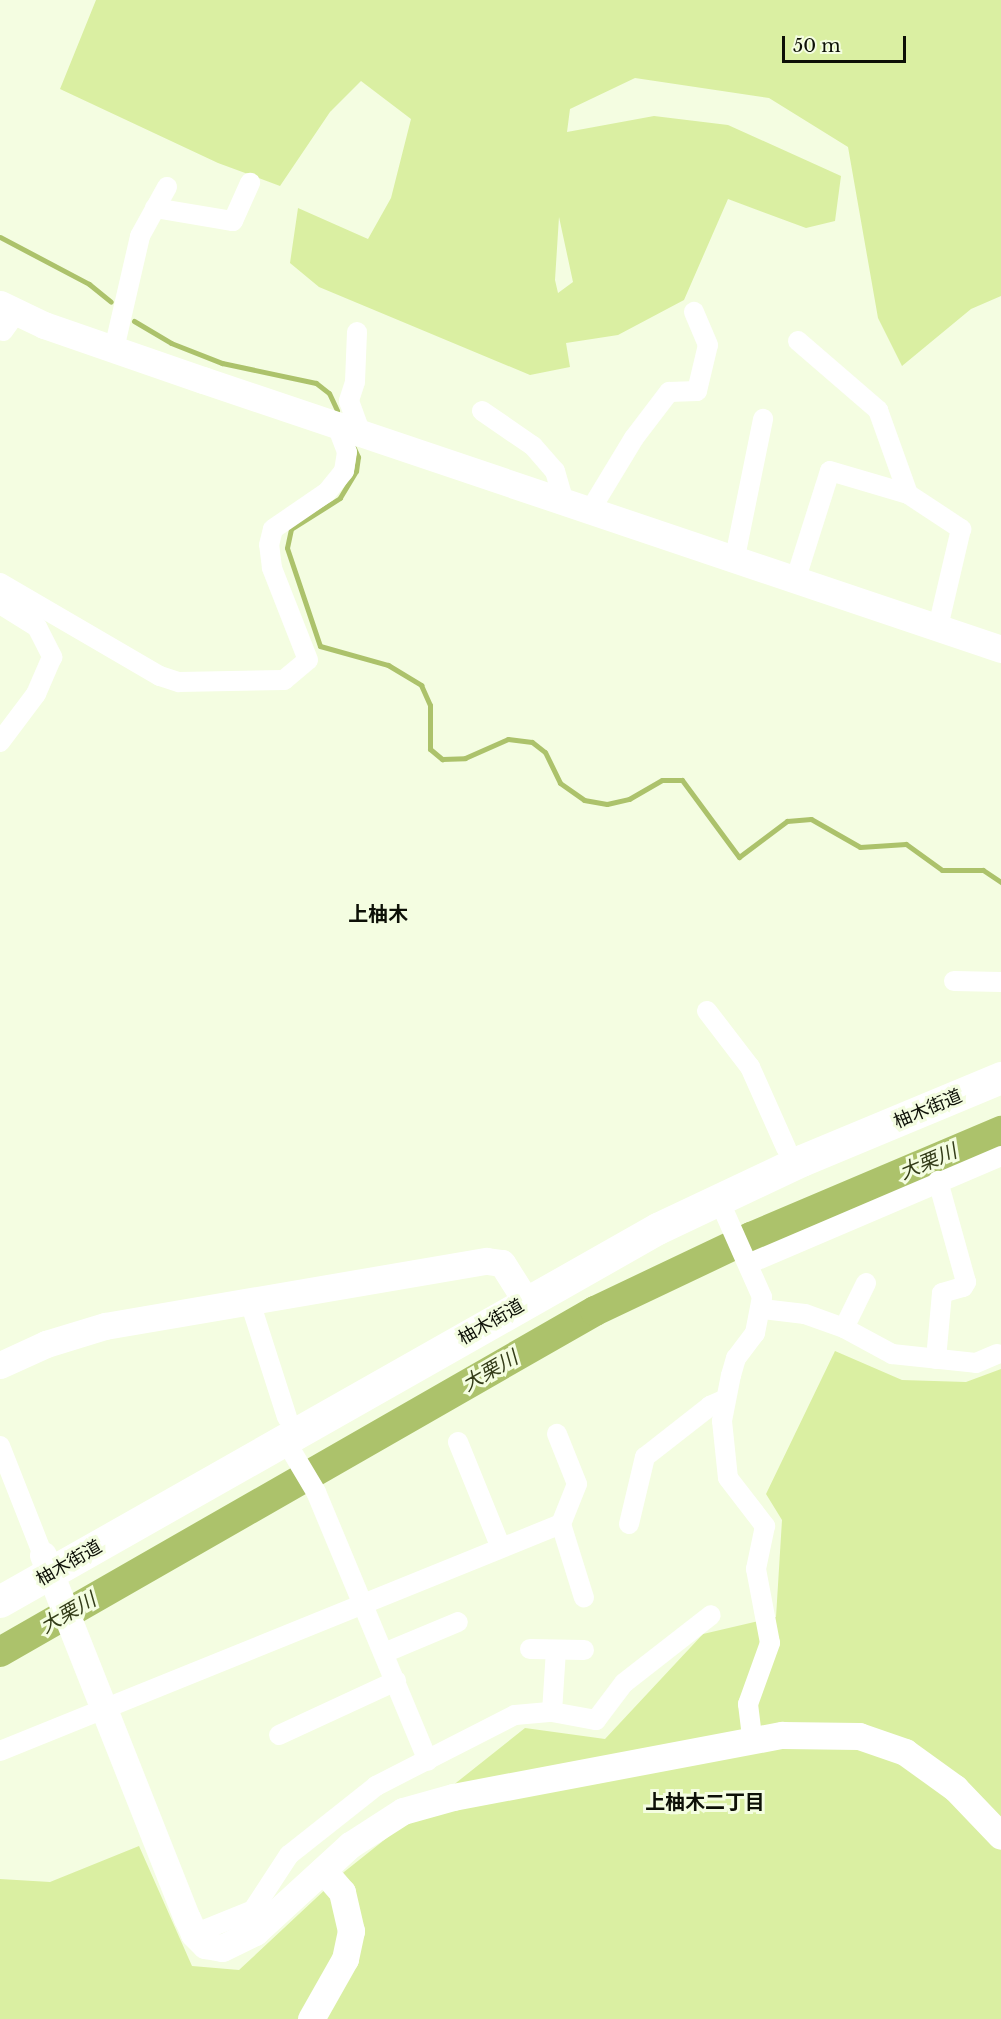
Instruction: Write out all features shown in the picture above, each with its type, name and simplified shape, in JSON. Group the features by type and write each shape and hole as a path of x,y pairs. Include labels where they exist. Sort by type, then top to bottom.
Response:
{"main road":[{"name":"柚木街道","path":"0,1602 50,1576 290,1439 654,1210 786,1148 1001,1057"},
{"name":"柚木街道","path":"521,1294 724,1213 1001,1078"},
{"name":"柚木街道","path":"0,1580 50,1576"}],"street":[{"path":"155,208 233,221 250,183"},
{"path":"114,349 140,236 167,187"},
{"path":"591,508 634,438 669,392 697,391 708,345 694,312"},
{"path":"6,316 114,349 591,508 1001,649"},
{"path":"0,582 160,676 178,682 284,680 308,660 272,568 269,545 273,529 327,492 344,471 349,401 355,382 357,332"},
{"path":"798,341 878,410 908,494"},
{"path":"482,411 533,446 555,471 563,499"},
{"path":"735,557 763,419"},
{"path":"796,578 830,471 908,494 961,529 938,627"},
{"path":"0,604 37,627 52,657 36,694 0,741"},
{"path":"954,981 1001,982"},
{"path":"707,1011 750,1067 786,1148"},
{"path":"746,1261 1001,1156"},
{"path":"936,1359 942,1293 963,1287 966,1282 938,1181"},
{"path":"724,1213 762,1297 762,1310 755,1333 736,1358 722,1421 728,1478 765,1526 756,1569 770,1643 748,1704 752,1739"},
{"path":"0,1365 91,1329 493,1260 502,1263 521,1294"},
{"path":"844,1328 866,1283"},
{"path":"250,1302 290,1439 316,1492 428,1761"},
{"path":"762,1310 805,1314 844,1328 886,1352 976,1363 997,1354"},
{"path":"630,1524 645,1457 711,1406 726,1399"},
{"path":"557,1434 577,1484 561,1524 584,1598"},
{"path":"458,1442 501,1548"},
{"path":"0,1446 102,1709 194,1934 200,1941 214,1947 237,1942 255,1932 323,1870 385,1820 423,1804 752,1739 800,1733 844,1734 905,1752 955,1788 1001,1836"},
{"path":"0,1751 561,1524"},
{"path":"194,1934 253,1910 289,1855 376,1786 515,1715 552,1712 596,1720 624,1683 711,1615"},
{"path":"384,1653 458,1622"},
{"path":"530,1649 584,1650"},
{"path":"552,1712 556,1650"},
{"path":"279,1735 396,1681"},
{"path":"311,2019 345,1959 351,1931 342,1892 323,1870"}],"green space":[{"path":"96,0 1001,0 1001,296 971,309 902,366 878,318 848,147 769,98 635,78 570,109 567,132 654,116 728,125 841,176 835,221 806,228 728,199 684,300 618,335 566,343 570,367 530,375 319,287 290,263 298,208 368,239 391,198 411,119 361,81 330,112 280,186 218,163 60,89","holes":["559,217 573,282 558,293 555,280"]},
{"path":"835,1351 902,1380 966,1382 1001,1369 1001,2019 0,2019 0,1879 50,1882 139,1846 192,1966 239,1970 344,1872 525,1728 605,1739 703,1634 776,1617 782,1520 766,1494"}],"waterway":[{"path":"0,237 89,284 111,302"},
{"path":"134,321 171,343 222,363 316,383 329,393 337,410"},
{"path":"354,448 358,457 356,471 340,498 291,529 287,548 320,646 388,665 421,685 430,705 430,749 442,759 465,758 508,739 532,742 545,752 560,783 584,800 607,804 629,799 662,780 682,780 739,857 787,821 811,819 860,847 906,844 942,870 983,870 1001,882"},
{"name":"大栗川","path":"0,1652 595,1311 751,1237 1001,1131"}],"district":[{"name":"上柚木","path":"378,914"},
{"name":"上柚木二丁目","path":"705,1802"}]}
